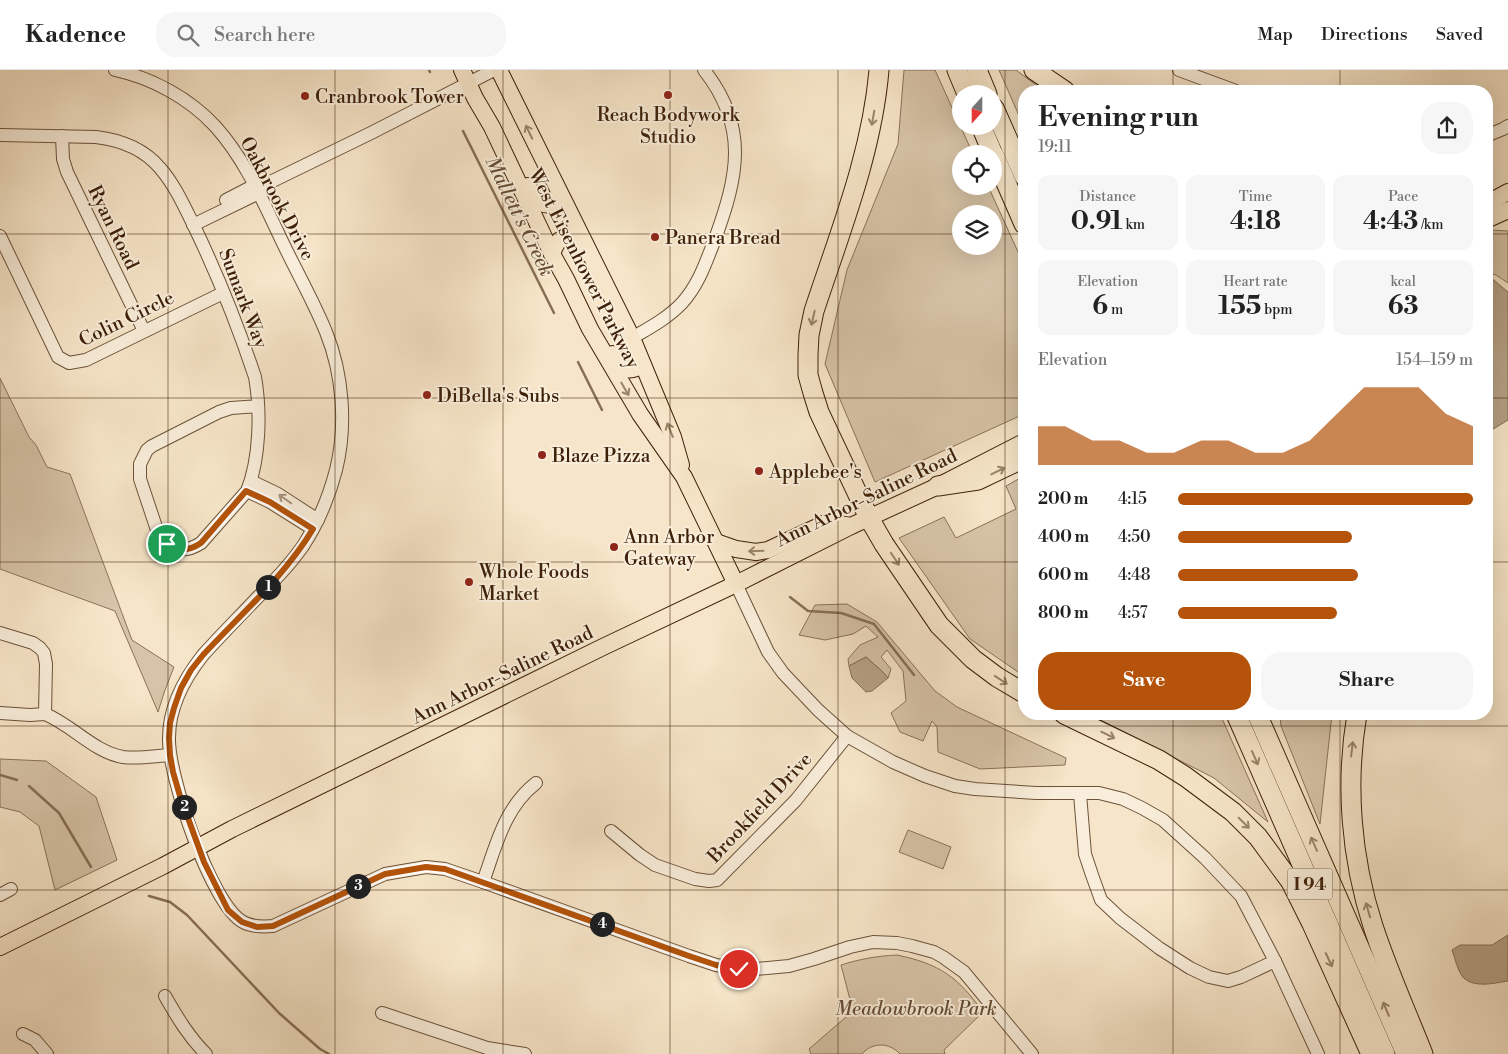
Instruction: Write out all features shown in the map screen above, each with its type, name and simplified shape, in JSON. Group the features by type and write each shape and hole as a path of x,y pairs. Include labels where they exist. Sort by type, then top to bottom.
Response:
{"highway":[{"path":"879,70 877,93 866,151 814,311 809,336 808,375 819,412 884,544 939,625 973,660 997,678 1018,690"},
{"path":"957,70 963,85"},
{"path":"977,70 983,85"},
{"path":"1034,70 1056,85"},
{"path":"1002,126 1018,162"},
{"path":"1002,173 1018,210"},
{"path":"938,486 978,480 1018,461"},
{"path":"1076,720 1158,760 1186,777 1233,812 1258,837 1291,882 1371,1054"},
{"name":"I 94","path":"1239,720 1384,1054"},
{"name":"I 94","path":"1260,720 1406,1054"},
{"path":"1356,720 1351,758 1351,796 1353,832 1358,866 1373,926 1422,1054"}],"main road":[{"name":"West Eisenhower Parkway","path":"499,70 632,338 673,437 684,477"},
{"name":"West Eisenhower Parkway","path":"465,77 492,128 590,329 640,414 684,477 736,584"},
{"path":"492,128 504,140 535,201 543,204 552,204 556,201 559,192"},
{"path":"1493,200 1508,192"},
{"path":"1493,217 1508,210"},
{"path":"552,254 556,243 562,238 570,238 576,242 582,248 612,310 621,316"},
{"path":"566,279 576,286 619,366 632,370 643,365"},
{"name":"Ann Arbor-Saline Road","path":"0,947 198,846 851,526 938,486 1018,445"},
{"path":"716,542 736,550 756,552 768,550 828,522 851,526"}],"street":[{"name":"Oakbrook Drive","path":"114,70 137,76 163,87 196,109 226,140 257,189 317,314 332,352 338,374 341,436 336,469 326,502 316,524 302,547 287,566 191,670 181,688 170,723 170,755 180,796 214,885 228,910 242,922 257,927 273,926 385,874 426,867 445,869 716,965 745,970 789,966 850,947 873,942 897,942 943,957 964,972 1032,1054"},
{"path":"192,222 465,77 494,70"},
{"path":"632,338 673,311 691,292 705,264 730,195 735,170 736,149 733,128 721,94 704,70"},
{"path":"1179,70 1220,85"},
{"path":"1493,133 1508,126"},
{"path":"0,135 62,136"},
{"name":"Sumark Way","path":"62,136 111,139 137,150 160,168 169,180 192,222 212,264 255,377 258,432 249,486"},
{"name":"Ryan Road","path":"62,136 63,159 67,172 144,331"},
{"name":"Colin Circle","path":"0,236 58,357 69,363 86,360 223,293"},
{"path":"258,406 232,408 211,416 152,446 143,456 140,464 140,479 158,533 162,540 177,549 193,548 201,543 249,486 270,502 316,524"},
{"path":"736,584 768,652 782,673 818,710 847,736 893,762 925,776 955,786 1004,792 1099,793 1122,799 1163,820 1205,858 1241,896 1275,961 1318,1054"},
{"path":"0,632 33,643 44,653 46,664 45,714"},
{"path":"0,713 45,714 61,721 97,746 122,757 140,758 170,755"},
{"name":"Brookfield Drive","path":"612,831 640,856 654,865 695,879 717,880 796,800 847,736"},
{"path":"483,882 503,824 515,804 536,783"},
{"path":"1080,794 1085,854 1101,900 1120,918 1159,948 1190,968 1209,977 1228,981 1275,961"},
{"path":"165,996 194,1042 206,1054"},
{"path":"382,1013 487,1048 524,1054"},
{"path":"23,1034 35,1040 47,1054"}],"green space":[{"path":"904,70 935,70 952,108 952,135 964,135 969,145 952,145 952,195 992,195 997,205 952,205 952,255 1002,255 1002,217 1018,252 1018,417 875,482 825,364 847,270 898,144"},
{"path":"999,70 1016,70 1036,85 1018,85 1018,113"},
{"path":"1493,230 1508,231 1508,283 1493,274"},
{"path":"0,378 29,437 36,445 47,467 70,474 132,640 174,667 158,712 115,611 0,569"},
{"path":"1018,479 1018,672 970,639 899,538 944,517 956,538 1016,509 1006,486"},
{"path":"847,604 877,622 935,691 957,707 1066,758 1065,765 980,769 938,752 937,727 932,721 923,741 900,732 891,713 906,701 903,671 887,650 881,657 891,669 888,678 866,657 849,666 848,659 860,645 878,637 866,626 853,634 825,640 799,635 815,605"},
{"path":"1101,720 1223,720 1268,822 1214,778"},
{"path":"1280,720 1331,720 1320,824 1281,726"},
{"path":"0,759 46,761 96,797 117,860 55,890 39,826 20,812 0,807"},
{"path":"908,830 951,847 943,869 899,852"},
{"name":"Meadowbrook Park","path":"897,955 925,963 947,974 965,990 983,1012 944,1050 945,1054 900,1054 891,1047 881,1045 871,1047 862,1054 811,1054 809,1049 853,1011 841,965 869,958"}],"shaded area":[{"path":"1493,279 1508,292 1508,420 1493,429"},
{"path":"866,657 888,678 872,691 866,692 852,678 849,666"},
{"path":"1508,935 1508,981 1478,984 1466,980 1462,976 1452,950 1460,945 1492,945"}],"waterway":[{"name":"Mallett's Creek","path":"463,131 554,313"},
{"name":"Mallett's Creek","path":"578,362 602,410"},
{"name":"Mallett's Creek","path":"790,597 808,611 841,613 874,624 914,675"},
{"path":"0,775 17,780"},
{"path":"29,786 59,813 91,867"},
{"path":"149,896 170,902 187,915 279,1013 320,1049 329,1054"}],"place":[{"name":"Reach Bodywork Studio","path":"668,95"},
{"name":"Cranbrook Tower","path":"305,96"},
{"name":"Panera Bread","path":"655,237"},
{"name":"DiBella's Subs","path":"427,395"},
{"name":"Blaze Pizza","path":"542,455"},
{"name":"Applebee's","path":"759,471"},
{"name":"Ann Arbor Gateway","path":"614,547"},
{"name":"Whole Foods Market","path":"469,582"}],"route":[{"path":"167,544 171,547 185,550 201,543 242,498 246,491 270,502 313,529 287,566 222,634 191,670 181,688 170,723 170,755 180,796 214,885 228,910 242,922 257,927 273,926 385,874 426,867 445,869 689,956 716,965 739,969"}]}
